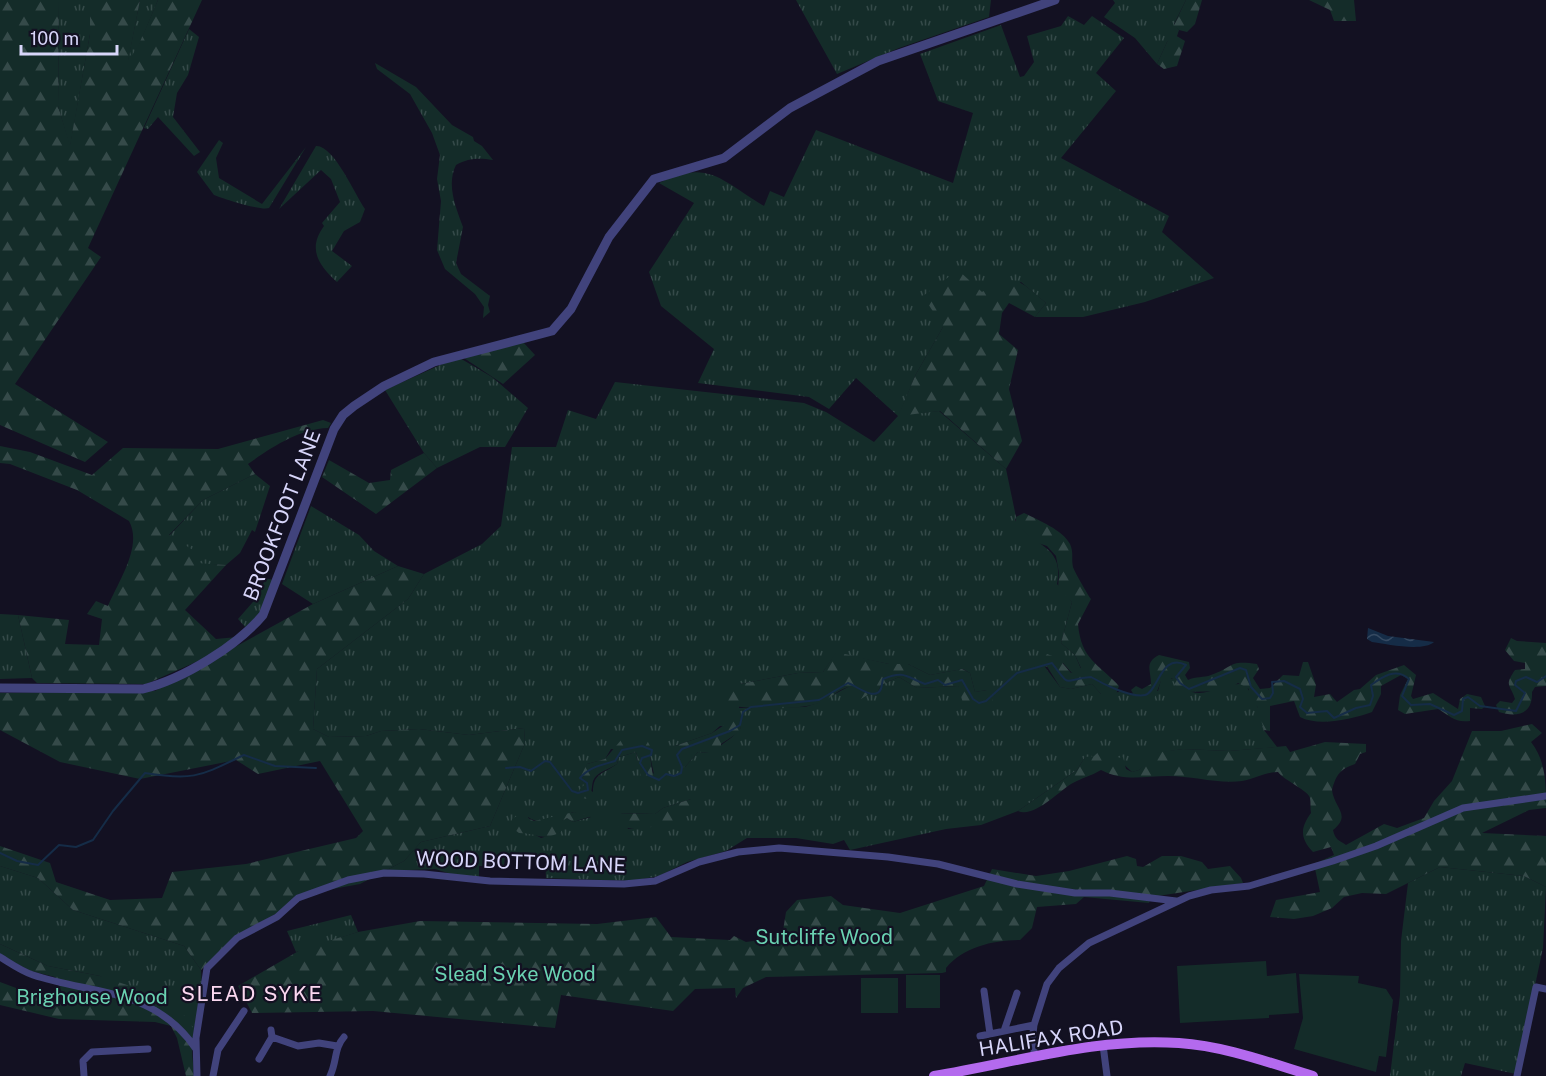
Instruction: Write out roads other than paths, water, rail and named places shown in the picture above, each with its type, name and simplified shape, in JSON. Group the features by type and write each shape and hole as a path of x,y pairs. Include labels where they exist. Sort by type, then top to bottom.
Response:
{"main road":[{"name":"HALIFAX ROAD","path":"934,1076 956,1074 1035,1056 1103,1045 1178,1043 1206,1046 1313,1076"}],"street":[{"name":"BROOKFOOT LANE","path":"0,688 150,688 214,656 252,628 263,615 334,429 343,415 384,386 434,362 552,331 571,309 609,237 654,179 724,159 790,108 840,79 925,43 1055,0"},
{"path":"1035,1056 1032,1041 1034,1025 1047,984 1074,954 1089,943 1176,901 1211,890 1249,886 1333,861 1376,846 1463,808 1546,796"},
{"name":"WOOD BOTTOM LANE","path":"196,1049 207,968 237,938 277,917 298,898 348,880 384,873 424,874 490,881 624,884 655,881 699,862 738,852 779,848 939,864 1017,884 1075,893 1110,893 1176,901"},
{"path":"0,957 31,974 111,992 147,1004 174,1023 196,1049 197,1076"},
{"path":"1517,1076 1536,987 1546,989"},
{"path":"984,991 990,1034"},
{"path":"1004,1031 1017,993"},
{"path":"213,1076 218,1050 244,1011"},
{"path":"980,1036 1034,1025"},
{"path":"259,1059 271,1034 298,1046 320,1043 336,1046"},
{"path":"330,1076 337,1057 336,1046 344,1036"},
{"path":"1103,1045 1107,1076"},
{"path":"84,1076 83,1061 92,1052 148,1049"}],"water":[{"path":"1368,628 1388,636 1434,642 1413,647 1372,642 1367,639"}],"waterway":[{"path":"506,768 520,767 531,771 545,761 550,762 572,791 578,793 588,790 587,783 580,778 587,771 615,761 622,750 642,746 652,750 651,755 642,758 640,763 648,775 659,780 666,774 674,776 681,773 682,767 677,755 682,749 740,725 743,712 751,707 819,700 848,683 874,694 881,689 883,679 896,675 925,684 938,680 945,685 962,680 973,699 979,703 986,701 1017,673 1052,663 1065,680 1091,677 1117,690 1139,695 1149,692 1165,668 1178,662 1186,665 1176,677 1189,689 1240,668 1246,670 1251,687 1262,699 1270,698 1273,693 1272,682 1284,681 1300,689 1303,699 1300,707 1307,713 1327,711 1334,718 1356,708 1370,705 1373,696 1371,685 1389,674 1404,675 1409,679 1402,696 1411,705 1430,704 1454,715 1462,711 1463,699 1468,697 1480,706 1516,711 1525,693 1515,685 1516,681 1526,677 1537,682 1546,676"},
{"path":"0,853 17,861 38,865 59,845 76,847 93,840 113,811 145,773 175,777 196,775 244,755 275,766 316,768"}],"district":[{"name":"SLEAD SYKE","path":"252,994"}],"park label":[{"name":"Sutcliffe Wood","path":"824,937"},
{"name":"Slead Syke Wood","path":"515,974"},
{"name":"Brighouse Wood","path":"92,997"}]}
